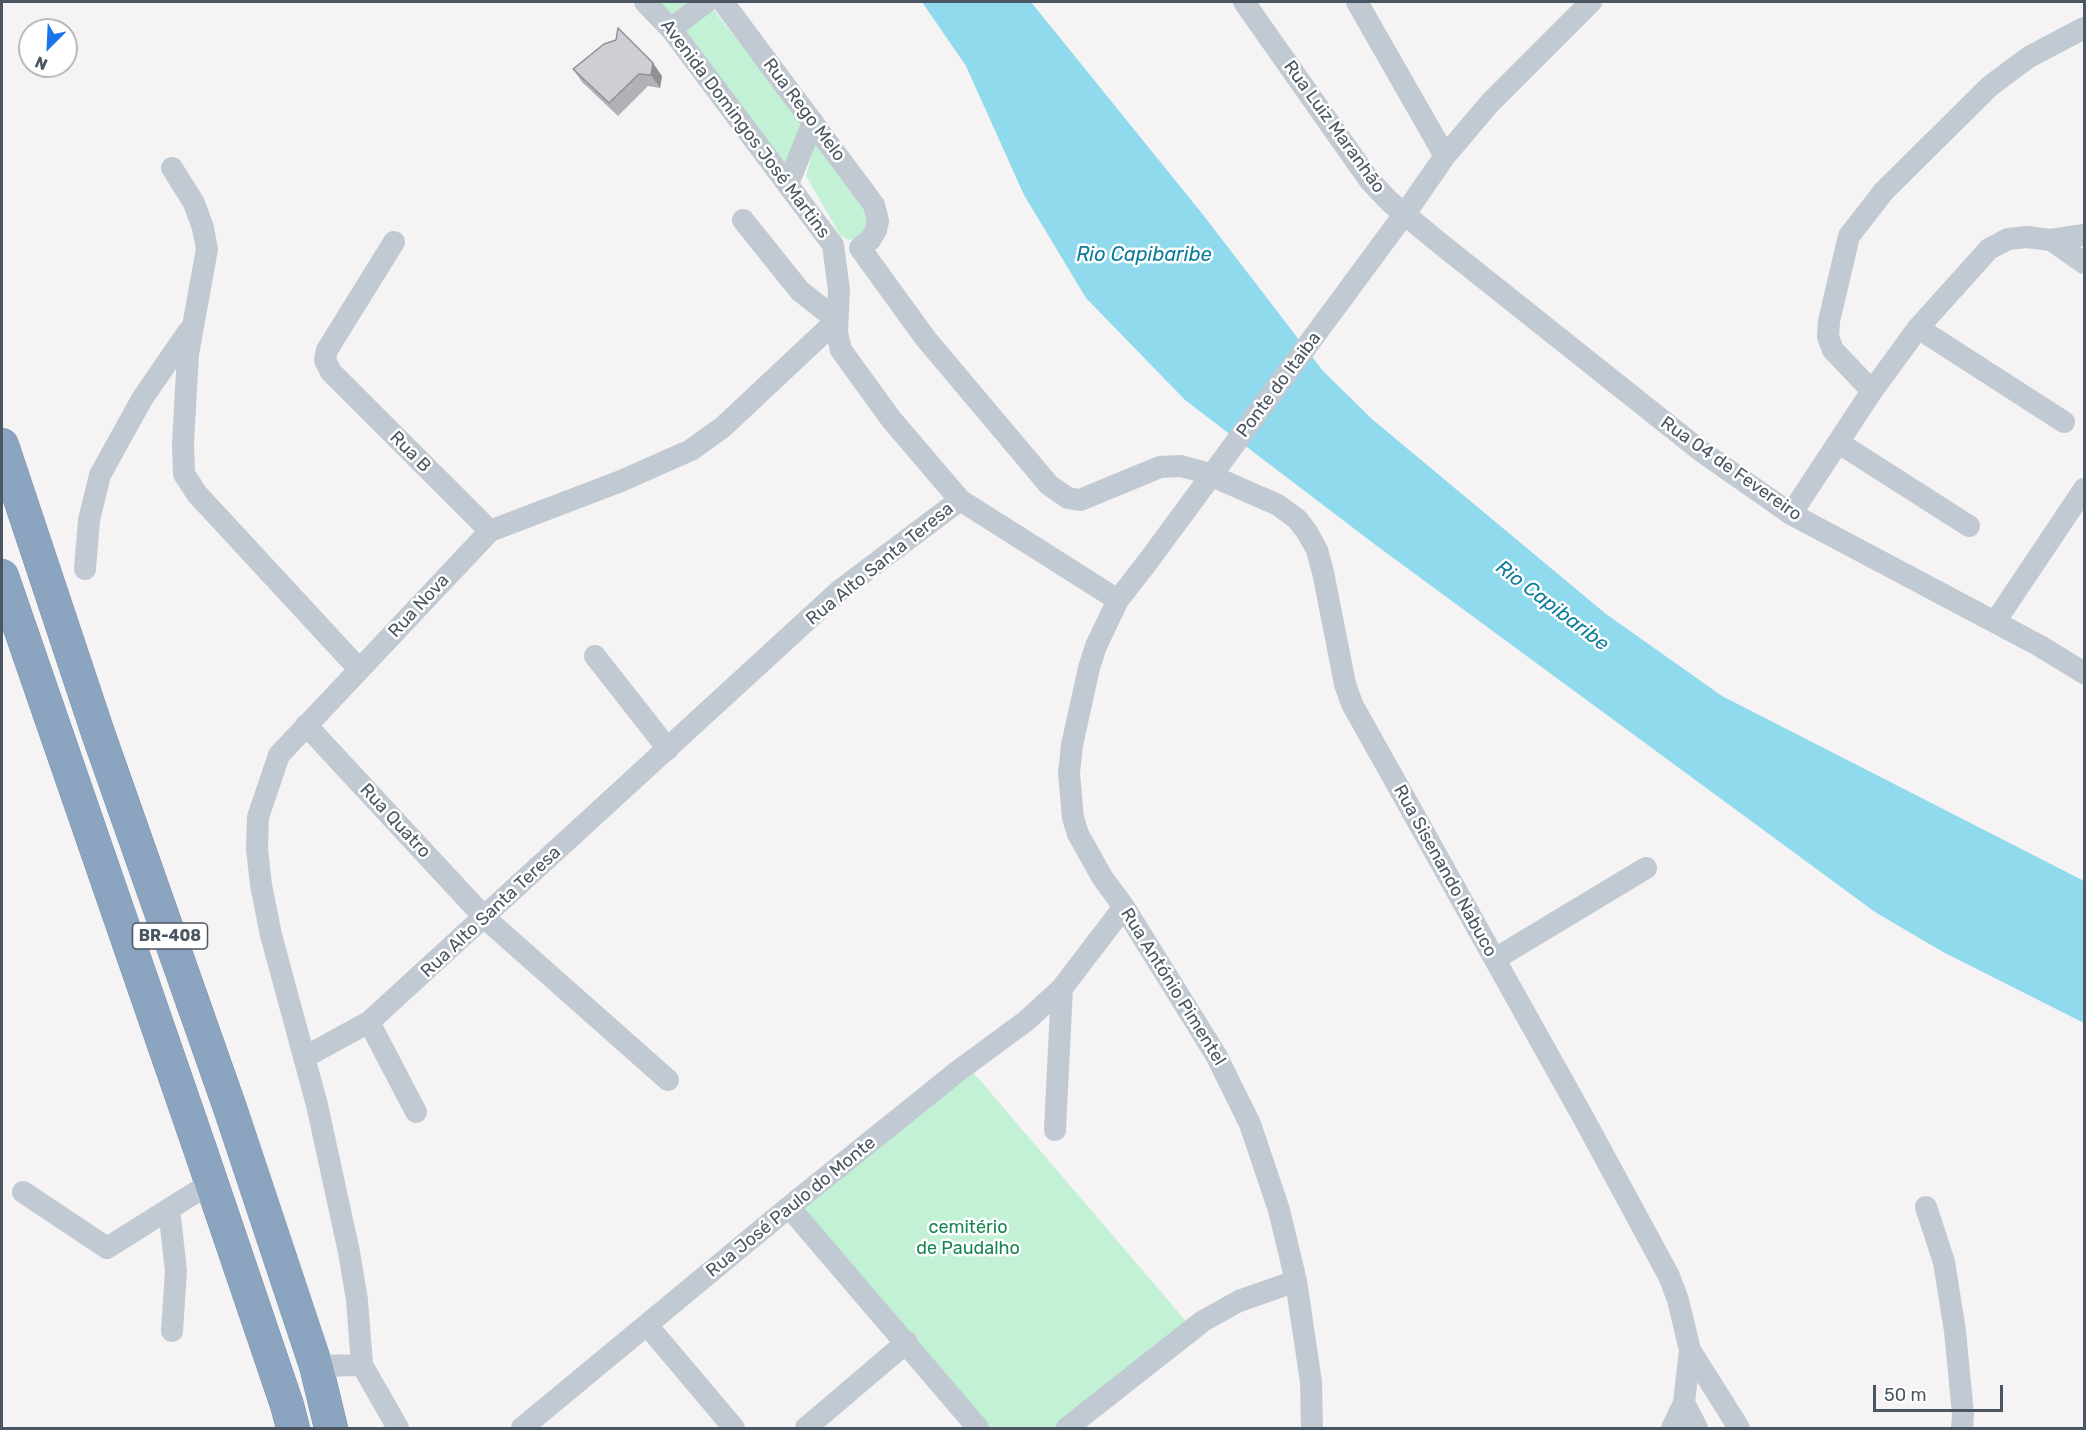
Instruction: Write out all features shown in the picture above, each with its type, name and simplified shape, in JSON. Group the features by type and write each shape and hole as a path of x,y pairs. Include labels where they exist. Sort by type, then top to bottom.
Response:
{"highway":[{"name":"BR-408","path":"2,445 98,732 230,1108 316,1366 332,1428"},
{"name":"BR-408","path":"2,576 212,1182 293,1428"}],"street":[{"name":"Avenida Domingos José Martins","path":"645,2 671,29 832,244 839,290 838,341 847,359 891,419 960,500 1118,600"},
{"path":"671,29 706,2"},
{"name":"Rua Rego Melo","path":"723,2 872,201 878,221 874,235 860,248"},
{"name":"Rua Luiz Maranhão","path":"1244,2 1370,180 1390,202 1437,241"},
{"path":"1357,2 1444,156"},
{"name":"Ponte do Itaiba","path":"1146,564 1411,205 1444,156 1490,103 1591,2"},
{"path":"1872,391 1833,350 1828,337 1829,321 1850,236 1884,191 1990,86 2013,67 2085,28"},
{"path":"788,184 813,122"},
{"path":"172,168 194,203 203,228 207,249 190,328 183,458 187,481 359,669"},
{"path":"743,220 800,291 837,320"},
{"path":"1791,514 1872,391 1918,328 1989,249 2008,239 2027,237 2051,240 2085,235"},
{"path":"2051,240 2085,263"},
{"name":"Rua 04 de Fevereiro","path":"1437,241 1701,452 1791,514 1995,622 2085,673"},
{"name":"Rua B","path":"394,242 327,350 325,360 331,372 489,531"},
{"path":"832,244 841,249 860,248"},
{"name":"Rua Sisenando Nabuco","path":"860,248 926,339 1029,464 1060,494 1080,500 1138,474 1160,467 1181,466 1249,490 1278,505 1297,519 1317,550 1345,684 1352,704 1659,1255 1678,1300 1690,1350 1684,1403"},
{"name":"Rua Nova","path":"305,1057 271,936 257,849 258,817 272,769 279,755 489,531 621,481 691,450 723,427 837,320"},
{"path":"85,569 89,520 100,475 142,399 190,328"},
{"path":"1918,328 2064,423"},
{"path":"1839,443 1969,526"},
{"path":"1995,622 2085,489"},
{"name":"Rua Alto Santa Teresa","path":"305,1057 369,1022 839,591 960,500"},
{"name":"Rua António Pimentel","path":"1146,564 1118,600 1096,646 1089,668 1076,718 1069,773 1073,818 1078,834 1102,877 1124,907 1235,1090 1263,1159 1279,1210 1296,1281 1311,1382 1312,1428"},
{"path":"595,656 668,749"},
{"name":"Rua Quatro","path":"306,725 485,918 669,1080"},
{"path":"1495,959 1646,868"},
{"name":"Rua José Paulo do Monte","path":"522,1428 789,1207 958,1071 1026,1021 1062,988 1124,907"},
{"path":"1055,1130 1062,988"},
{"path":"369,1022 416,1112"},
{"path":"305,1057 349,1252 357,1300 362,1365 398,1428"},
{"path":"23,1192 107,1248 212,1182"},
{"path":"789,1207 907,1342 978,1428"},
{"path":"1926,1207 1944,1262 1955,1331 1963,1414 1962,1428"},
{"path":"170,1209 176,1271 172,1331"},
{"path":"1067,1428 1203,1321 1239,1301 1296,1281"},
{"path":"647,1325 734,1428"},
{"path":"806,1428 907,1342"},
{"path":"1690,1350 1739,1428"},
{"path":"316,1366 362,1365"},
{"path":"1672,1428 1684,1403"},
{"path":"1684,1403 1697,1428"}],"green space":[{"path":"654,2 707,2 803,122 786,165"},
{"path":"815,143 823,145 870,219 859,238 848,240 840,235 806,176"},
{"name":"cemitério de Paudalho","path":"966,1064 1191,1327 1063,1428 985,1428 791,1207"}],"water":[{"name":"Rio Capibaribe","path":"922,2 1031,2 1204,216 1323,371 1373,420 1606,614 1722,696 2084,881 2084,1023 1943,952 1875,912 1377,546 1185,400 1086,298 1024,195 966,66"}],"building":[{"path":"618,28 653,63 651,75 639,74 609,103 573,69 604,44 616,40"}]}
